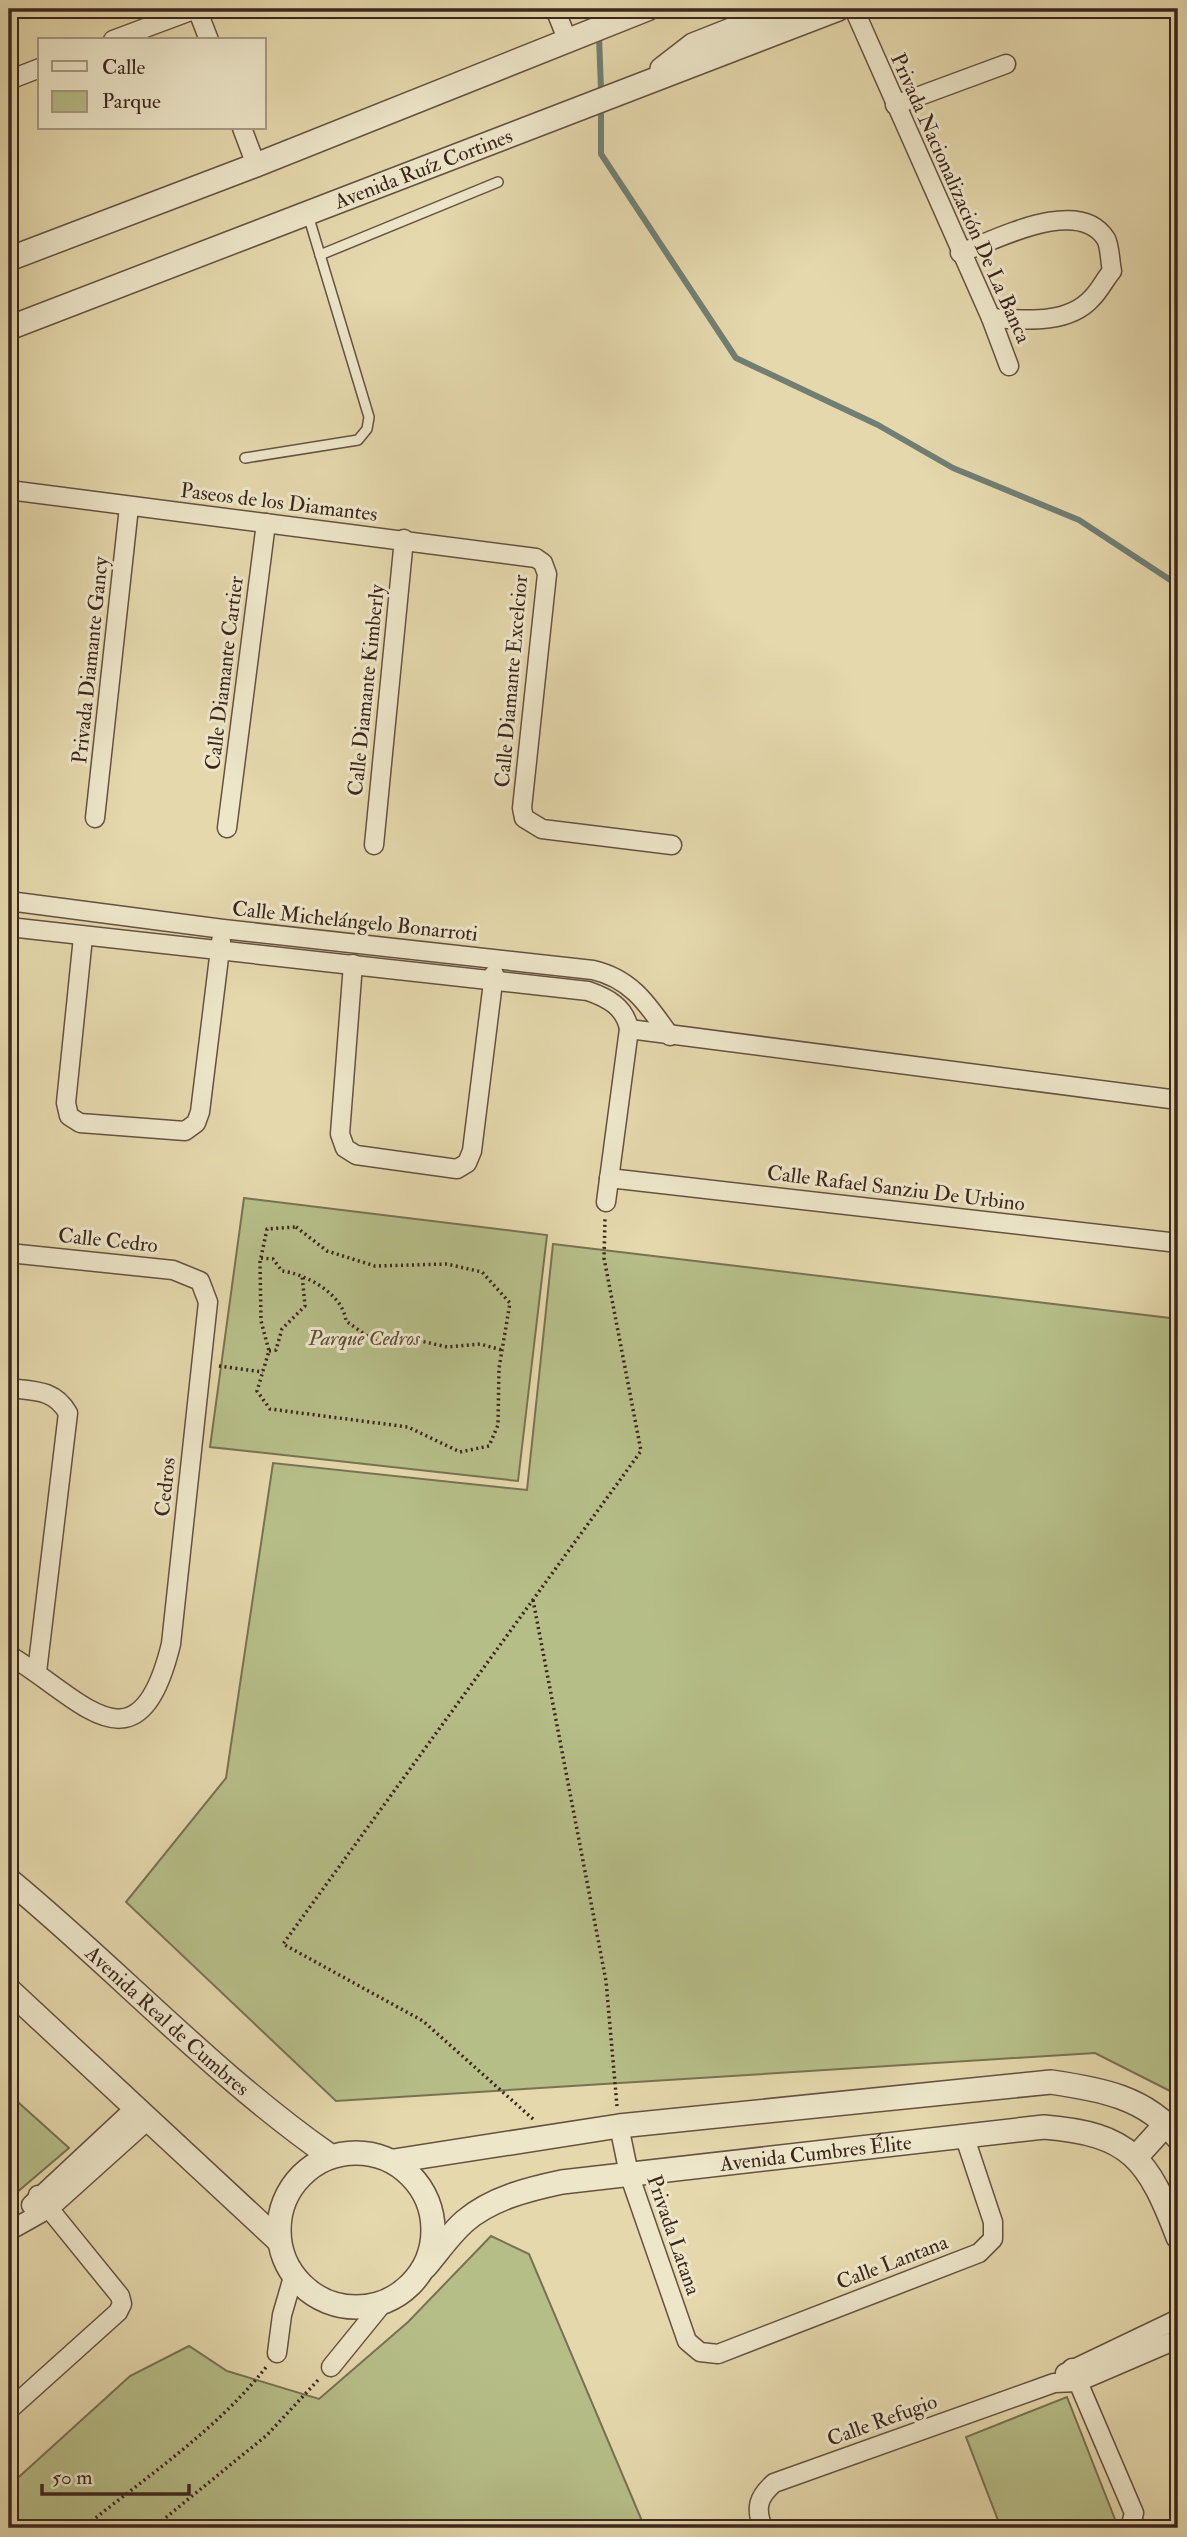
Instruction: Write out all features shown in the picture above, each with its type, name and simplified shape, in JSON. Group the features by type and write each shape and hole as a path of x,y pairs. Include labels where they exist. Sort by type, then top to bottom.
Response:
{"street":[{"path":"118,38 196,9 208,38"},
{"path":"555,9 567,39"},
{"path":"9,259 256,165 647,9"},
{"path":"643,84 693,45 784,9"},
{"name":"Avenida Ruíz Cortines","path":"9,328 838,9"},
{"name":"Privada Nacionalización De La Banca","path":"854,9 991,318 1009,366"},
{"path":"895,105 1006,64"},
{"path":"9,80 38,69"},
{"path":"243,130 256,165"},
{"path":"960,253 1060,218 1088,223 1106,239 1112,271 1091,300 1063,316 1032,321 991,318"},
{"name":"Paseos de los Diamantes","path":"9,490 404,539 536,558 543,563"},
{"name":"Privada Diamante Gancy","path":"95,818 129,507"},
{"name":"Calle Diamante Cartier","path":"227,828 266,523"},
{"name":"Calle Diamante Kimberly","path":"374,845 404,539"},
{"name":"Calle Diamante Excelcior","path":"543,563 547,573 522,808 524,818 542,829 672,845"},
{"name":"Calle Michelángelo Bonarroti","path":"9,901 612,974 642,998 670,1036"},
{"name":"Calle Michelángelo Bonarroti","path":"9,927 353,964 493,983 588,991 617,1005 627,1017 629,1029"},
{"path":"83,937 66,1103 69,1115 80,1123 185,1131 196,1123 200,1112 223,929"},
{"path":"353,964 340,1134 345,1147 356,1155 457,1169 467,1163 472,1151 495,960"},
{"path":"606,1202 629,1029 1178,1100"},
{"name":"Calle Rafael Sanziu De Urbino","path":"609,1178 1178,1243"},
{"name":"Calle Cedro","path":"9,1253 173,1270 200,1281"},
{"name":"Cedros","path":"37,1672 80,1705 111,1718 126,1718 142,1710 153,1698 170,1644 208,1302 200,1281"},
{"path":"9,1388 50,1393 61,1401 68,1413 37,1672 9,1654"},
{"name":"Avenida Real de Cumbres","path":"9,1880 73,1933 258,2105 330,2156"},
{"path":"9,1990 142,2113 237,2206 279,2241"},
{"name":"Avenida Cumbres Élite","path":"394,2161 550,2134 1051,2082 1099,2089 1138,2103 1173,2130"},
{"path":"14,2227 142,2113"},
{"name":"Privada Latana","path":"618,2126 629,2174 687,2342 700,2351"},
{"name":"Avenida Cumbres Élite","path":"425,2267 466,2221 499,2201 530,2189 562,2182 1044,2127 1082,2130 1114,2141 1137,2156"},
{"path":"1173,2130 1137,2156 1178,2237"},
{"name":"Calle Lantana","path":"700,2351 718,2354 979,2253 993,2239 993,2222 964,2135"},
{"path":"363,2152 394,2161 417,2181 431,2208 434,2238 425,2267 407,2289 383,2303 358,2308 334,2305 311,2294 293,2277 279,2241 279,2214 289,2189 307,2169 330,2156 363,2152"},
{"path":"9,2410 118,2312 122,2304 120,2296 44,2202"},
{"path":"277,2353 282,2315 293,2277"},
{"path":"331,2367 383,2303"},
{"name":"Calle Refugio","path":"1075,2375 1178,2319"},
{"name":"Calle Refugio","path":"763,2528 757,2514 760,2495 774,2483 1178,2339"},
{"path":"1075,2375 1134,2514 1130,2528"}],"lane":[{"path":"320,255 498,182"},
{"path":"245,458 358,440 367,429 369,417 308,213"}],"path":[{"path":"550,2134 423,2021 283,1944 641,1451 604,1258 606,1202"},
{"path":"296,1227 327,1251 375,1266 447,1264 482,1272 510,1303 502,1350 498,1425 489,1446 460,1452 408,1427 270,1409 257,1391 269,1351 261,1321 261,1258 267,1229 296,1227"},
{"path":"261,1258 273,1259 282,1270 302,1274 326,1290 345,1313 346,1321 374,1341 403,1337 447,1347 480,1344 502,1350"},
{"path":"269,1351 276,1350 282,1329 305,1306 302,1274"},
{"path":"201,1364 262,1372"},
{"path":"533,1600 606,1982 618,2126"},
{"path":"83,2528 200,2434 248,2390 277,2353"},
{"path":"153,2528 268,2435 331,2367"}],"green space":[{"name":"Parque Cedros","path":"244,1198 547,1235 518,1481 210,1447"},
{"path":"553,1244 1178,1319 1178,2095 1095,2053 336,2101 126,1902 226,1778 273,1463 527,1490"},
{"path":"9,2094 69,2148 9,2199"},
{"path":"491,2236 529,2254 645,2528 9,2528 9,2486 130,2376 189,2346 227,2371 319,2399 408,2322"},
{"path":"1067,2397 1118,2527 1001,2528 966,2437"}],"waterway":[{"path":"599,37 601,89"},
{"path":"601,112 601,154 736,358 878,425 953,468 1079,520 1178,585"}]}
